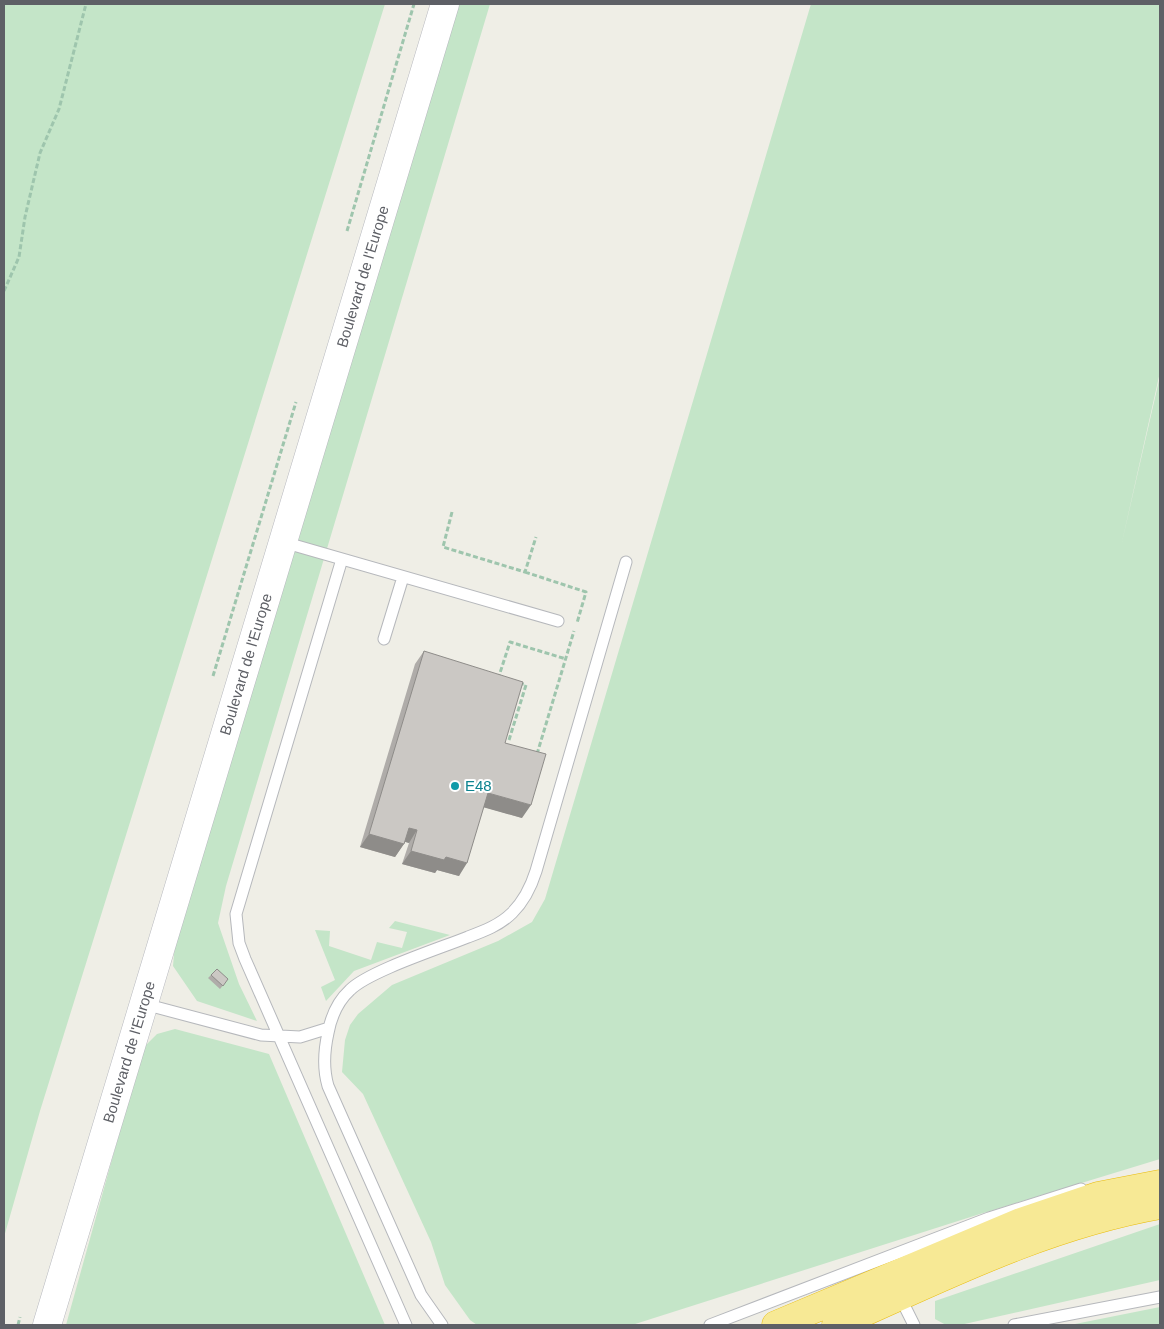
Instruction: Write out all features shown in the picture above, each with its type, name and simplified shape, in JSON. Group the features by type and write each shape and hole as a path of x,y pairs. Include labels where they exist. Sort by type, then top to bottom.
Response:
{"highway":[{"path":"776,1325 1021,1222 1098,1196 1160,1184"},
{"path":"836,1325 976,1262 1053,1233 1126,1211 1160,1205"}],"main road":[{"name":"Boulevard de l'Europe","path":"47,1325 445,4"}],"lane":[{"path":"283,542 558,621"},
{"path":"342,559 236,914 239,943 406,1325"},
{"path":"442,1325 420,1295 328,1086 325,1076 325,1051 329,1028 338,1006 356,985 382,971 493,926 511,914 526,896 536,871 626,562"},
{"path":"384,639 403,577"},
{"path":"144,1004 235,1029 280,1037 300,1037 329,1028"},
{"path":"710,1325 989,1218 1062,1193 1116,1180"},
{"path":"900,1297 914,1325"},
{"path":"1014,1325 1160,1297"}],"path":[{"path":"4,291 20,257 25,217 40,153 59,109 86,4"},
{"path":"452,512 443,547 586,592 535,761"},
{"path":"525,572 536,537"},
{"path":"497,684 510,642 566,659"},
{"path":"499,676 508,679"},
{"path":"509,740 526,685 517,682"}],"green space":[{"path":"4,4 385,4 40,1111 4,1237"},
{"path":"458,4 490,4 226,886 218,923 239,984 257,1021 197,1001 173,966 175,943"},
{"path":"811,4 1160,4 1160,372 1122,542 1160,376 1160,1159 980,1214 632,1325 477,1325 470,1320 445,1285 431,1242 363,1094 342,1072 345,1040 350,1025 358,1014 392,985 498,941 532,922 545,899"},
{"path":"395,921 450,935 354,971 326,1001 321,987 335,980 315,930 330,931 329,946 371,960 377,942 402,948 407,932 389,928"},
{"path":"175,1029 269,1054 385,1325 66,1325 143,1048 157,1034"},
{"path":"1160,1224 1160,1280 960,1325 946,1325 935,1319 935,1301"},
{"path":"1160,1307 1160,1325 1070,1325"}],"building":[{"name":"E48","path":"424,651 523,682 505,743 546,754 531,805 488,793 467,863 446,857 444,860 411,851 417,830 409,828 404,844 369,834"},
{"path":"217,969 228,979 223,986 211,975"}],"place":[{"name":"E48","path":"455,786"}]}
